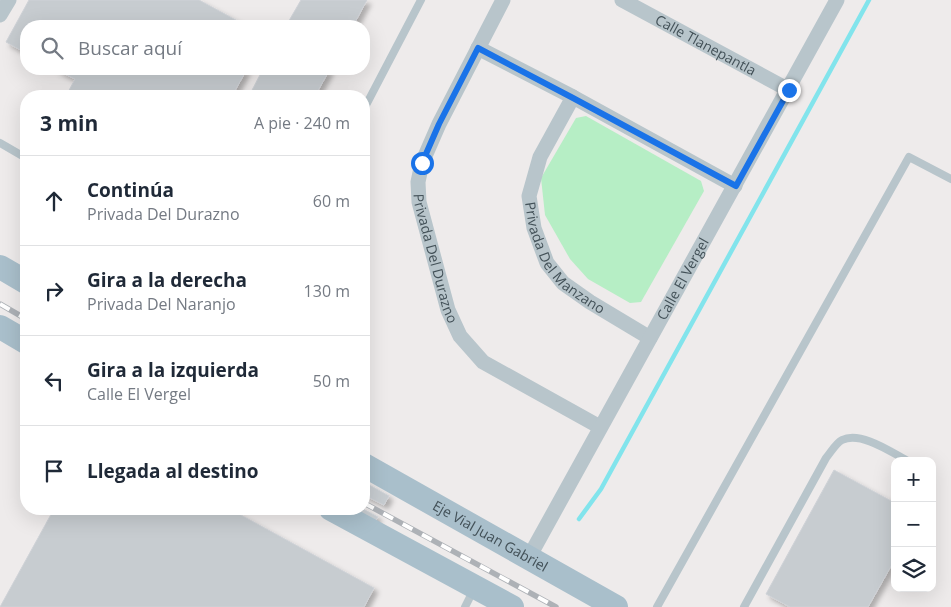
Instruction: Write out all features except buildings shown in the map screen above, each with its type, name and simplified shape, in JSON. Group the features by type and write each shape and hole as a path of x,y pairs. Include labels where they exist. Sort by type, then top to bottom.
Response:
{"main road":[{"path":"0,267 20,279"},
{"path":"0,327 20,339"},
{"name":"Eje Vial Juan Gabriel","path":"370,468 616,607"},
{"path":"340,515 470,597 512,607"}],"street":[{"path":"0,15 9,0"},
{"name":"Privada Del Durazno","path":"503,0 439,124 422,163 418,182 419,202 448,310 460,336 483,362 600,427"},
{"name":"Calle Tlanepantla","path":"622,0 789,90"},
{"name":"Calle El Vergel","path":"528,559 736,186 837,0"},
{"path":"478,48 736,186"},
{"name":"Privada Del Manzano","path":"573,98 540,157 529,196 534,228 547,263 563,283 590,302 650,338"}],"lane":[{"path":"370,98 421,0"},
{"path":"0,144 20,155"},
{"path":"657,607 909,156 951,179"},
{"path":"744,607 826,458 840,441 851,437 863,438 900,457"}],"green space":[{"path":"586,116 701,181 704,191 641,302 630,303 588,279 570,259 545,215 541,178 576,118"}],"waterway":[{"path":"579,519 601,489 869,0"}],"railway":[{"path":"0,304 20,316"},
{"path":"370,506 556,607"}],"route":[{"path":"422,163 439,124 478,48 736,186 789,90"}]}
